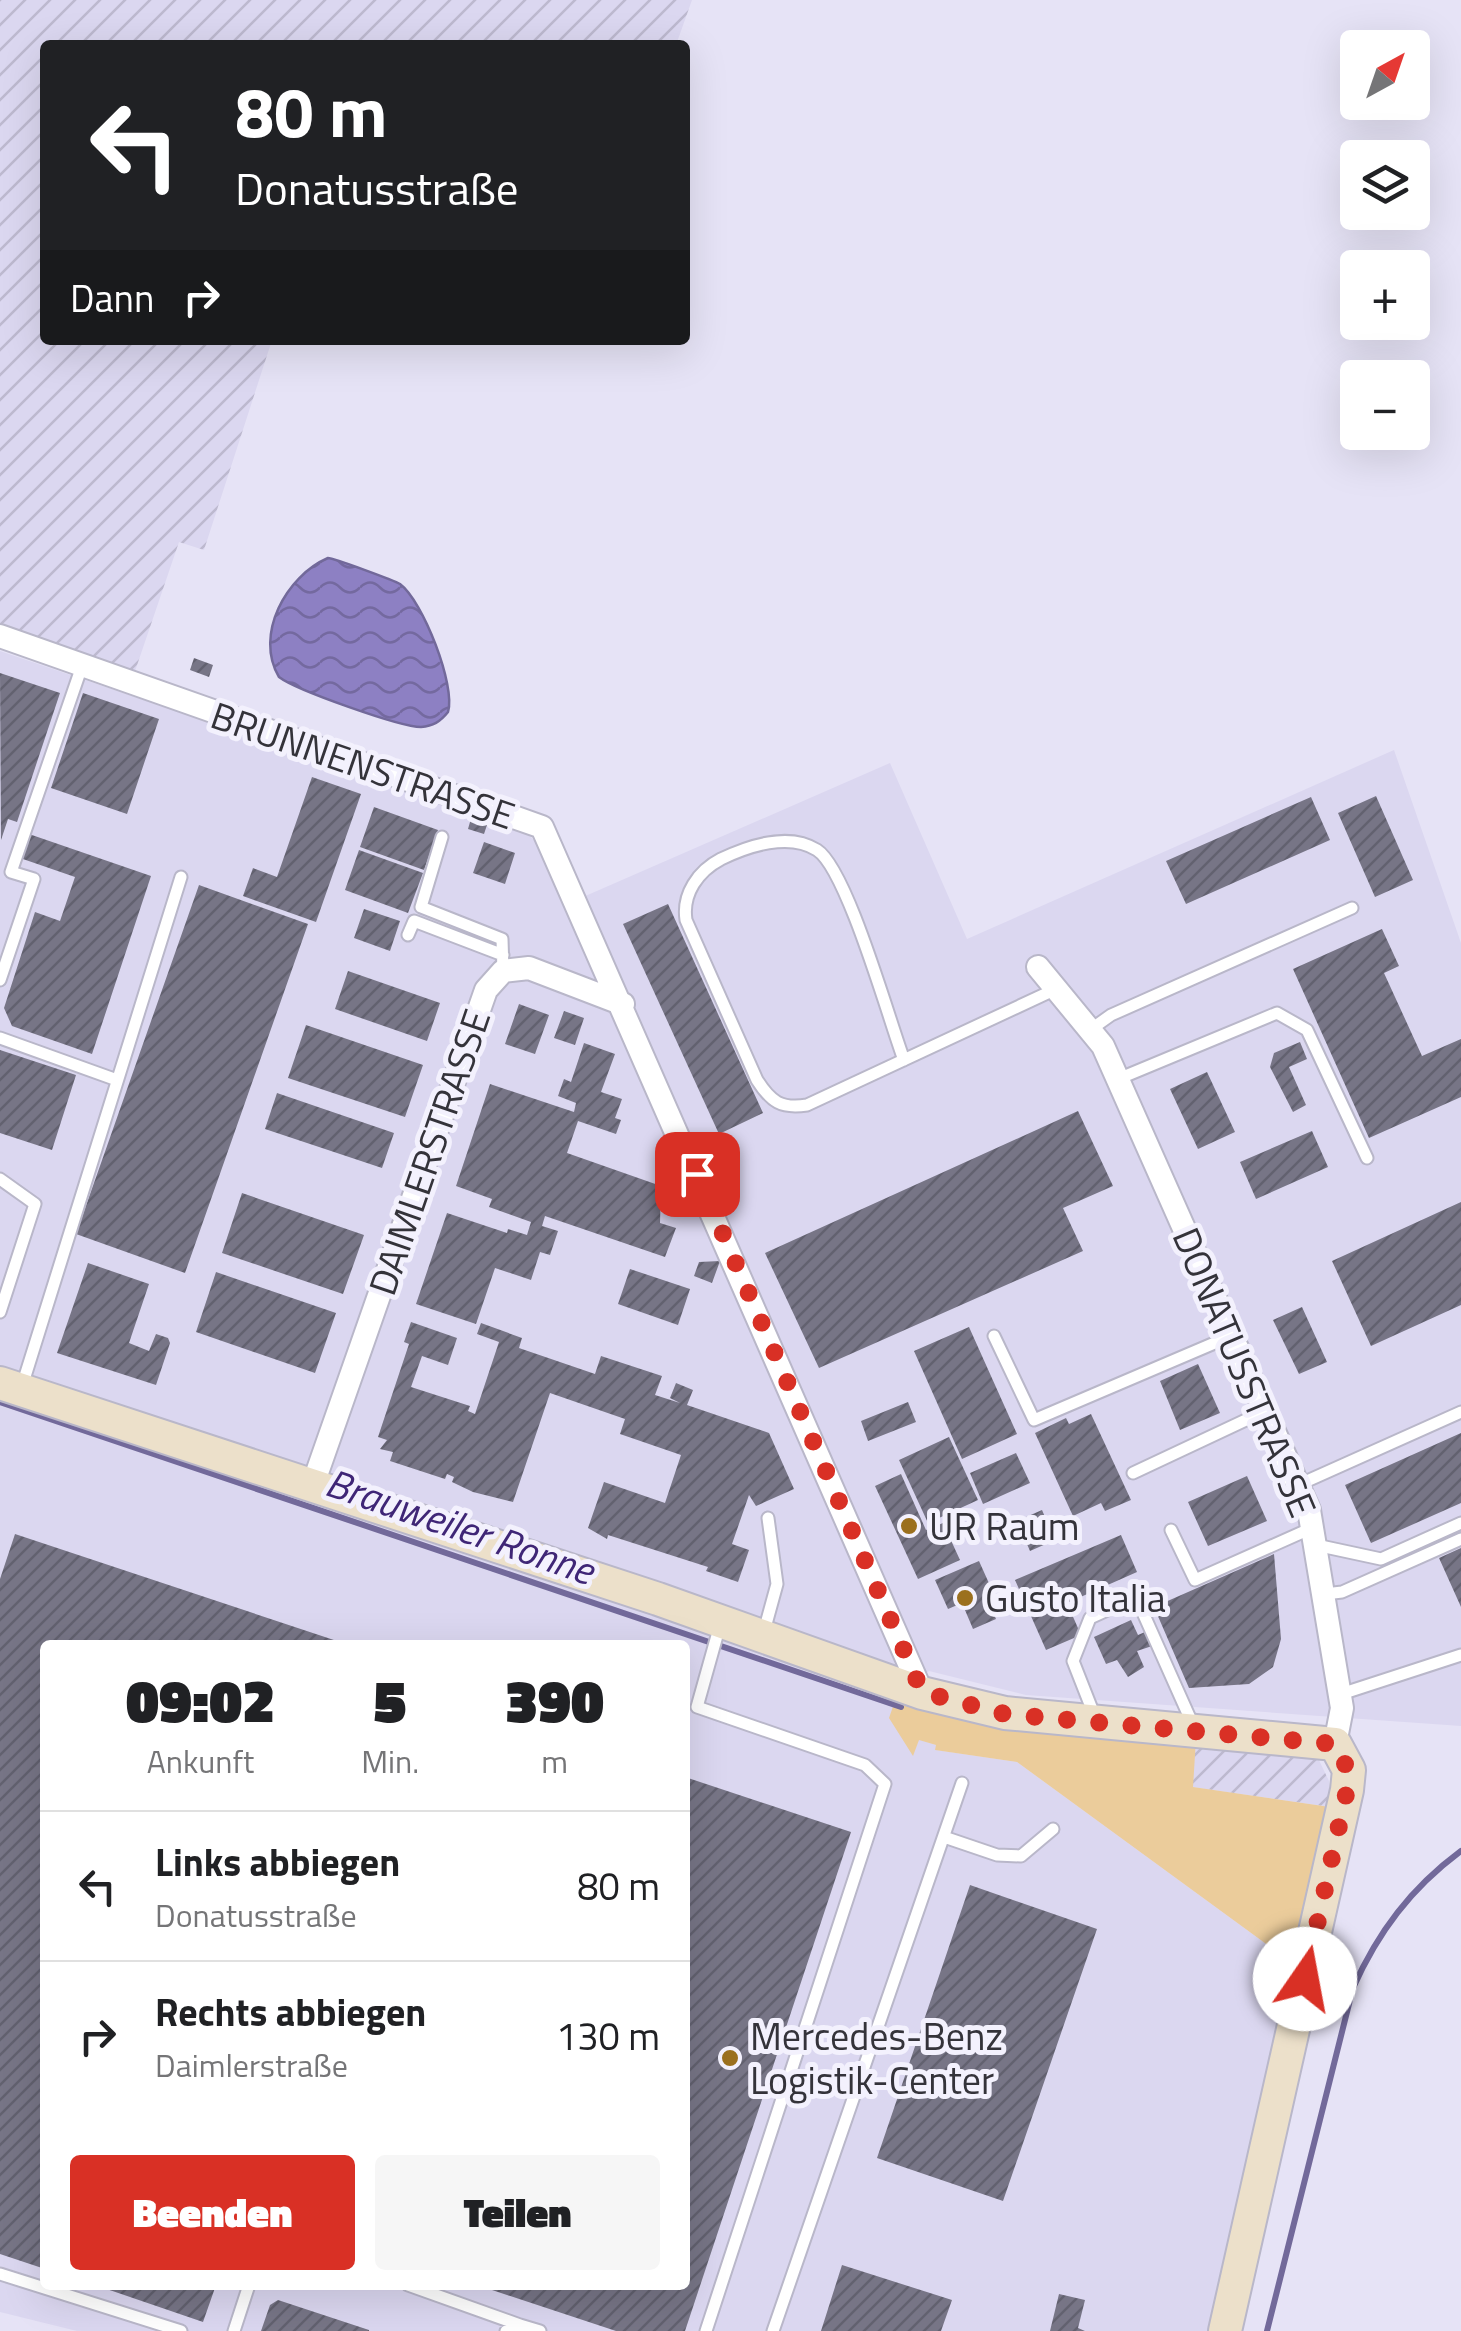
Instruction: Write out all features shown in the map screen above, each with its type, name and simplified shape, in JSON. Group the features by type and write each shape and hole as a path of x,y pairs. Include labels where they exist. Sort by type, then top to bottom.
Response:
{"street":[{"name":"BRUNNENSTRASSE","path":"0,636 542,827 623,1004"},
{"name":"DAIMLERSTRASSE","path":"312,1488 486,990 503,963 529,968 623,1004"},
{"name":"DONATUSSTRASSE","path":"1038,967 1103,1046 1298,1485 1314,1537 1341,1694 1335,1744"},
{"path":"623,1004 922,1692"},
{"path":"10,1386 719,1631 763,1635 922,1692 1005,1714 1335,1744 1348,1770 1347,1790 1225,2331"}],"lane":[{"path":"0,980 34,879 11,872 82,666"},
{"path":"408,935 414,922 503,963 502,939 421,907 442,837"},
{"path":"904,1060 844,890 819,851 801,842 772,842 720,860 699,876 684,907 686,920 769,1098 781,1106 807,1105 904,1060 1056,989"},
{"path":"10,1386 118,1080 181,877"},
{"path":"1090,1030 1111,1014 1352,908"},
{"path":"1118,1079 1268,1014 1288,1017 1307,1030 1367,1158"},
{"path":"0,1038 118,1080"},
{"path":"0,1178 35,1204 0,1312"},
{"path":"994,1336 1034,1420 1232,1336"},
{"path":"1134,1472 1265,1411"},
{"path":"1298,1485 1461,1412"},
{"path":"763,1635 777,1584 768,1518"},
{"path":"1171,1530 1196,1580 1314,1537 1381,1559 1461,1523"},
{"path":"1325,1594 1342,1592 1461,1539"},
{"path":"1097,1722 1073,1661 1090,1618 1136,1598 1182,1692 1194,1730"},
{"path":"706,2331 885,1784 865,1764 697,1707 719,1631"},
{"path":"1341,1694 1461,1654"},
{"path":"773,2331 962,1783"},
{"path":"944,1837 996,1855 1020,1856 1053,1829"},
{"path":"0,2274 40,2287"},
{"path":"51,2290 181,2331"},
{"path":"234,2331 248,2290"},
{"path":"422,2290 540,2331"},
{"path":"506,2331 520,2324"}],"shaded area":[{"path":"0,0 692,0 678,40 40,40 40,345 270,345 204,550 179,542 132,680 0,634"},
{"path":"0,651 520,828 541,846 567,904 890,763 967,939 1394,750 1461,943 1461,1726 1026,1695 929,1671 897,1695 913,1755 918,1739 936,1745 936,1750 1017,1762 1295,1965 1207,2331 77,2331 0,2312"},
{"path":"897,1695 1196,1739 1193,1787 1330,1807 1295,1965 1017,1762 935,1750 936,1745 919,1740 913,1756 889,1718"},
{"path":"1196,1739 1317,1756 1329,1781 1330,1807 1192,1787"}],"water":[{"path":"328,558 396,582 409,593 436,645 447,683 448,712 439,721 421,727 392,721 326,699 279,677 270,643 278,608 299,578"}],"building":[{"path":"194,658 213,665 209,677 190,670"},
{"path":"0,673 60,693 17,822 8,819 1,840"},
{"path":"83,693 159,719 127,814 51,788"},
{"path":"312,777 361,794 316,922 243,896 253,868 277,877"},
{"path":"1376,796 1413,880 1375,897 1338,813"},
{"path":"1311,797 1330,840 1186,904 1166,861"},
{"path":"374,807 438,830 424,870 360,847"},
{"path":"472,815 489,819 484,834 468,829"},
{"path":"29,834 151,876 92,1054 12,1026 4,1008 35,912 60,921 75,877 20,858"},
{"path":"484,842 515,853 505,884 473,873"},
{"path":"359,850 423,873 408,913 345,890"},
{"path":"199,885 308,924 185,1273 76,1234"},
{"path":"668,904 763,1113 719,1134 623,924"},
{"path":"364,909 400,921 390,951 354,938"},
{"path":"1382,929 1399,966 1384,973 1422,1056 1461,1039 1461,1097 1369,1138 1293,969"},
{"path":"348,971 440,1003 427,1041 335,1009"},
{"path":"519,1004 549,1015 535,1054 505,1044"},
{"path":"564,1011 584,1018 575,1045 554,1038"},
{"path":"306,1025 423,1065 405,1117 288,1078"},
{"path":"1300,1042 1307,1059 1289,1067 1306,1105 1293,1112 1270,1067 1274,1053"},
{"path":"584,1043 615,1054 601,1092 622,1099 615,1118 621,1120 616,1134 578,1121 567,1153 661,1186 660,1223 676,1228 665,1257 545,1216 542,1226 558,1231 550,1255 540,1252 531,1280 495,1268 476,1324 416,1304 447,1213 507,1233 508,1229 527,1235 531,1222 489,1207 492,1199 456,1186 490,1084 574,1112 576,1103 558,1096 564,1079 571,1082"},
{"path":"0,1050 76,1075 52,1150 0,1133"},
{"path":"1207,1072 1235,1132 1198,1149 1170,1089"},
{"path":"277,1093 394,1133 382,1168 265,1129"},
{"path":"1078,1111 1113,1186 1063,1208 1083,1251 819,1368 765,1253"},
{"path":"1312,1131 1328,1167 1256,1199 1240,1162"},
{"path":"242,1193 364,1235 343,1294 222,1253"},
{"path":"1461,1202 1461,1305 1371,1346 1332,1261"},
{"path":"720,1261 712,1283 694,1276 699,1262"},
{"path":"88,1263 149,1284 129,1343 149,1351 156,1334 168,1338 170,1343 156,1385 57,1353"},
{"path":"630,1269 690,1289 678,1325 618,1304"},
{"path":"216,1272 336,1313 315,1373 196,1332"},
{"path":"1302,1307 1327,1362 1299,1374 1273,1320"},
{"path":"411,1322 457,1338 448,1365 422,1356 411,1387 470,1406 468,1411 475,1414 499,1342 477,1334 481,1323 522,1338 519,1348 595,1374 601,1356 662,1376 655,1395 680,1403 670,1398 676,1383 693,1390 687,1405 769,1433 794,1489 756,1506 749,1495 732,1544 749,1550 738,1582 706,1571 708,1567 608,1535 607,1539 588,1528 604,1482 665,1503 681,1455 620,1434 625,1419 550,1393 513,1502 473,1492 452,1482 454,1477 447,1474 445,1479 390,1461 393,1452 380,1449 387,1440 378,1437 409,1344 404,1342"},
{"path":"969,1327 1017,1434 962,1459 914,1351"},
{"path":"1198,1364 1220,1413 1180,1430 1160,1381"},
{"path":"908,1402 916,1422 868,1441 861,1421"},
{"path":"1091,1414 1131,1500 1105,1511 1101,1503 1073,1516 1035,1433 1066,1418 1069,1424"},
{"path":"1461,1433 1461,1503 1371,1543 1345,1485"},
{"path":"949,1437 978,1500 928,1523 899,1460"},
{"path":"1016,1453 1030,1483 983,1504 970,1473"},
{"name":"UR Raum","path":"901,1474 926,1530 943,1523 960,1560 918,1579 875,1486"},
{"path":"1247,1476 1267,1521 1208,1546 1188,1502"},
{"path":"1042,1510 1055,1540 1030,1551 1017,1521"},
{"path":"15,1534 334,1640 40,1640 40,2267 0,2254 0,1579"},
{"path":"1121,1535 1137,1572 1067,1603 1081,1635 1046,1650 1015,1580"},
{"path":"1461,1548 1461,1607 1439,1558"},
{"path":"1274,1554 1281,1639 1273,1667 1249,1684 1189,1688 1154,1607"},
{"name":"Gusto Italia","path":"979,1561 992,1590 985,1593 996,1619 973,1629 962,1603 948,1609 935,1580"},
{"path":"1131,1620 1138,1635 1145,1632 1152,1646 1137,1651 1144,1667 1128,1677 1117,1660 1106,1664 1094,1637"},
{"name":"Mercedes-Benz Logistik-Center","path":"690,1779 851,1832 685,2331 616,2331 492,2290 690,2290"},
{"path":"970,1885 1097,1929 1003,2201 877,2158"},
{"path":"842,2265 952,2300 941,2331 821,2331"},
{"path":"110,2290 214,2290 203,2322"},
{"path":"1059,2294 1085,2300 1078,2328 1085,2331 1050,2331"},
{"path":"278,2300 369,2331 261,2331 270,2305"}],"waterway":[{"name":"Brauweiler Ronne","path":"0,1402 901,1707"},
{"path":"1267,2331 1353,1988 1373,1948 1398,1912 1461,1851"}],"place":[{"name":"UR Raum","path":"909,1526"},
{"name":"Gusto Italia","path":"965,1598"},
{"name":"Mercedes-Benz Logistik-Center","path":"730,2058"}],"route":[{"path":"697,1174 922,1692 1005,1714 1335,1744 1348,1770 1347,1790 1305,1979"}]}
